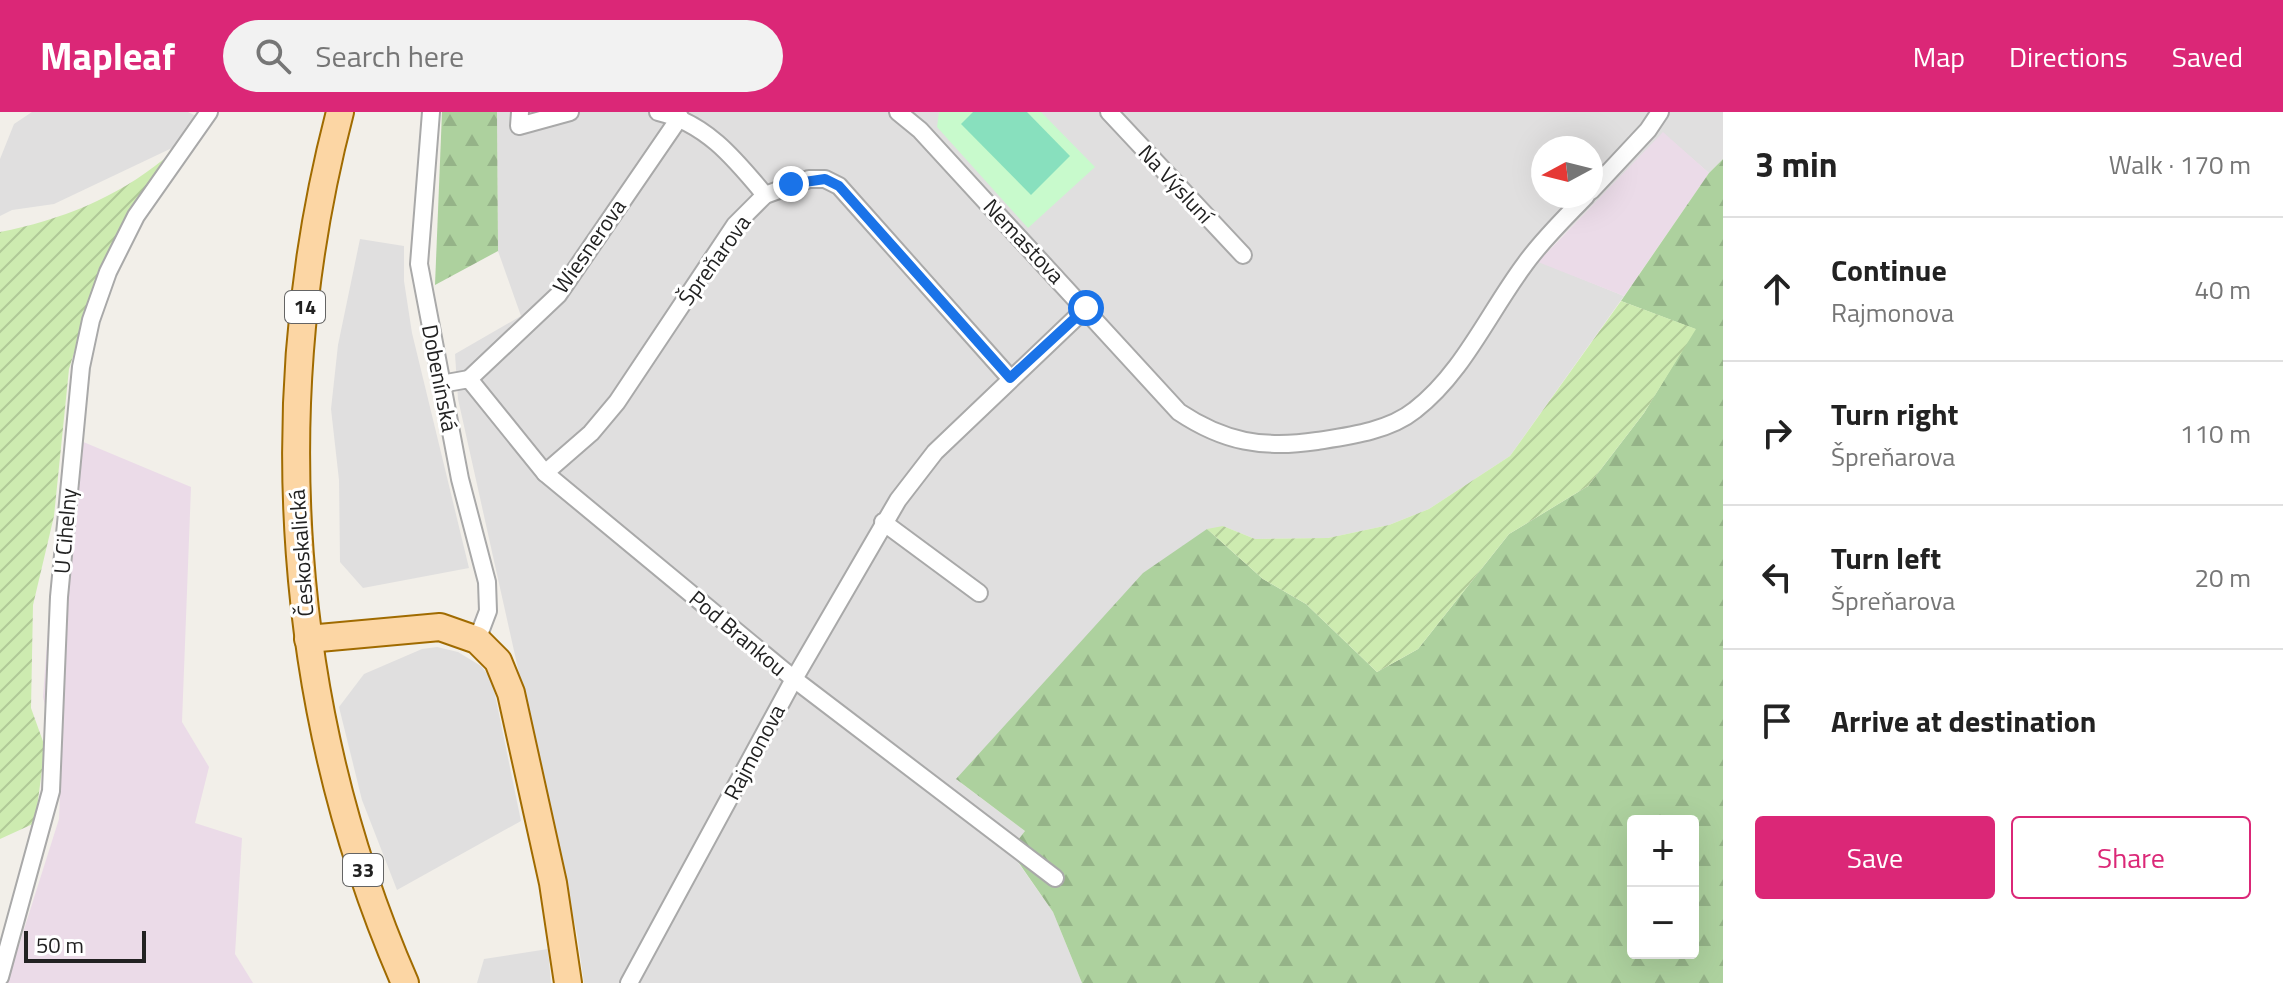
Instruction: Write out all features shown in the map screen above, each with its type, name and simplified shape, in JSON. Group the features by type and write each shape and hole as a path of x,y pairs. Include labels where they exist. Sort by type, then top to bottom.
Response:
{"main road":[{"name":"Českoskalická","path":"340,112 311,242 300,361 295,455 308,639 332,772 352,838 405,983"},
{"path":"308,639 427,626 449,628 477,640 498,661 511,693 553,883 568,983"}],"street":[{"name":"U Cihelny","path":"0,977 51,791 59,597 81,367 91,320 108,272 136,216 209,112"},
{"name":"Dobenínská","path":"431,112 419,264 441,384 487,582 488,611 477,640"},
{"path":"520,112 519,126 570,112"},
{"path":"658,112 680,117 730,153 765,195"},
{"name":"Na Výsluní","path":"1109,112 1243,255"},
{"path":"1603,178 1648,130 1660,112"},
{"name":"Nemastova","path":"906,114 1179,412 1205,429 1237,442 1301,444 1363,434 1413,412 1446,381 1526,262 1575,208"},
{"name":"Wiesnerova","path":"469,379 558,295 680,117"},
{"name":"Špreňarova","path":"545,473 591,433 617,402 735,225 765,195 809,179 825,179 839,186 1010,378"},
{"name":"Rajmonova","path":"629,983 883,522 935,452 1086,308"},
{"path":"441,384 469,379"},
{"name":"Pod Brankou","path":"469,379 545,473 794,679 1055,878"},
{"path":"883,522 979,593"}],"shaded area":[{"path":"32,112 188,112 196,116 172,148 54,204 12,210 0,216 0,159 14,124"},
{"path":"497,112 1723,112 1723,159 1709,173 1663,133 1603,194 1603,136 1531,136 1531,208 1590,208 1538,261 1624,296 1510,456 1429,509 1389,525 1328,538 1255,539 1223,526 957,780 1025,831 1010,851 1053,912 1082,983 584,983 577,934 458,399 455,354 521,316 498,251"},
{"path":"1663,132 1709,173 1624,296 1538,262 1590,208 1603,208 1603,194"},
{"path":"360,239 404,246 404,281 412,333 469,568 363,588 340,562 339,480 331,409 338,345"},
{"path":"81,441 191,487 182,722 209,767 195,823 242,838 235,954 253,983 7,983 59,819 61,771 43,697 49,616"},
{"path":"437,647 458,652 481,666 492,680 521,821 397,890 362,800 339,707 364,674 422,649"},
{"path":"548,949 551,983 477,983 484,959"}],"green space":[{"path":"442,112 497,112 498,251 435,285"},
{"path":"939,112 1041,112 1095,167 1028,228 937,127"},
{"path":"973,112 1027,112 1070,156 1031,195 961,124"},
{"path":"164,159 131,213 93,292 69,369 54,516 33,605 31,708 45,747 35,823 0,839 0,232 87,206 127,185"},
{"path":"1723,159 1723,983 1082,983 1053,912 1010,850 1025,831 956,779 1143,573 1207,529 1263,579 1306,604 1377,672 1418,649 1509,534 1588,486 1644,413 1695,329 1621,301 1709,173"},
{"path":"1621,301 1696,329 1644,413 1588,486 1509,534 1418,649 1377,672 1306,604 1263,579 1207,529 1223,526 1255,539 1328,538 1389,525 1429,509 1510,456"}],"route":[{"path":"791,184 825,179 839,186 1010,378 1086,308"}]}
